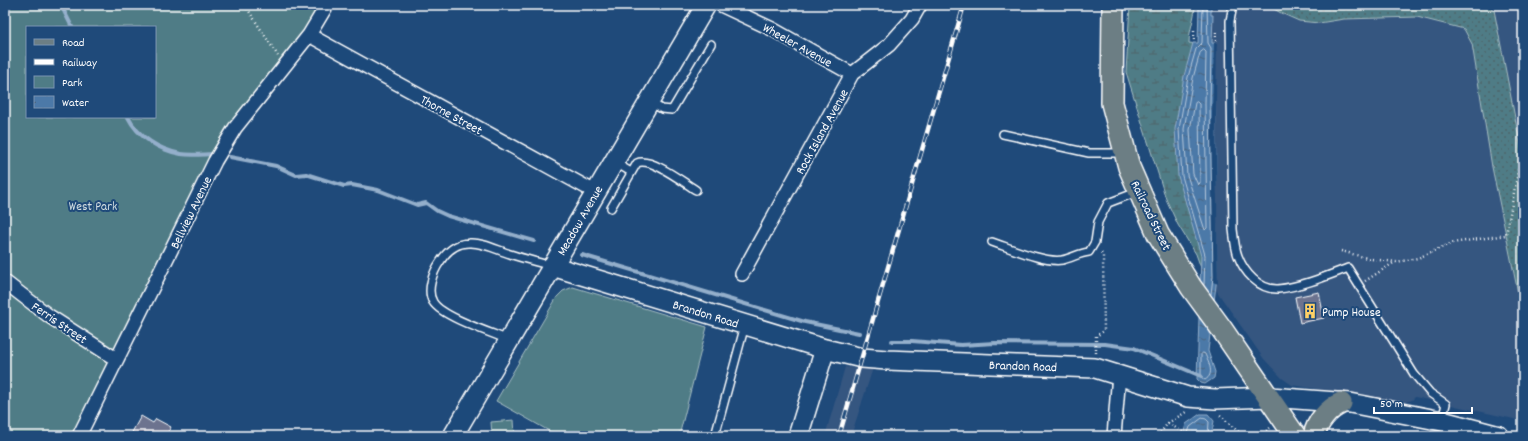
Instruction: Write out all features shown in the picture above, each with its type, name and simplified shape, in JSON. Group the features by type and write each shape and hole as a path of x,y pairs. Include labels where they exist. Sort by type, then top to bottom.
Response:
{"main road":[{"name":"Railroad Street","path":"1113,5 1112,103 1125,153 1139,191 1158,234 1191,287 1270,397 1295,436"},
{"path":"1314,436 1316,428 1325,415 1341,403"}],"street":[{"name":"Bellview Avenue","path":"79,436 215,161 235,128 310,35 327,5"},
{"name":"Meadow Avenue","path":"453,436 706,5"},
{"name":"Wheeler Avenue","path":"721,5 772,29 852,74"},
{"name":"Rock Island Avenue","path":"742,274 852,74 889,45 912,19 920,5"},
{"name":"Thorne Street","path":"310,35 595,192"},
{"name":"Brandon Road","path":"552,266 825,349 862,358 1082,367 1119,374 1188,397 1215,399 1270,397 1341,403 1385,409 1442,421 1499,436"},
{"name":"Ferris Street","path":"5,282 49,316 116,359"},
{"path":"798,436 825,349"},
{"path":"1114,436 1119,374"}],"lane":[{"path":"1233,5 1230,20 1233,229 1237,255 1243,268 1254,282 1276,289 1315,280 1348,268 1414,374 1430,393 1446,404 1442,421"},
{"path":"649,102 662,109 672,110 711,44"},
{"path":"1003,134 1089,153 1125,153"},
{"path":"611,208 631,172 637,163 641,161 651,163 696,190"},
{"path":"613,162 631,172"},
{"path":"992,242 1036,257 1062,260 1079,253 1089,252 1095,242 1098,222 1108,203 1139,191"},
{"path":"509,340 458,320 444,312 433,303 430,294 436,266 445,254 455,246 469,243 487,246 552,266"},
{"path":"716,436 745,324"}],"path":[{"path":"245,5 269,44 286,65"},
{"path":"1194,30 1194,40"},
{"path":"1216,30 1216,41"},
{"path":"1341,251 1371,259 1396,262 1418,258 1452,243 1506,235 1521,156 1523,155"},
{"path":"1095,242 1102,256 1104,331 1096,336 1096,352"},
{"path":"1358,285 1396,262"},
{"path":"1158,436 1168,423 1188,411"},
{"path":"1216,412 1223,416 1243,436"},
{"path":"1168,423 1184,434"}],"shaded area":[{"path":"1211,5 1523,5 1523,421 1415,397 1412,400 1403,403 1292,385 1282,378 1264,359 1216,290"},
{"path":"845,367 873,368 851,436 825,436"}],"green space":[{"name":"West Park","path":"5,5 319,5 308,25 280,59 185,224 74,436 5,436"},
{"path":"1130,5 1195,5 1189,43 1198,44 1215,67 1201,268 1196,254 1178,225 1166,199 1126,72"},
{"path":"1267,5 1487,5 1494,10 1523,159 1523,317 1492,167 1472,44 1464,29 1417,17 1344,19 1319,23 1299,21"},
{"path":"573,287 707,327 679,436 558,436 496,401 557,297 563,291"},
{"path":"514,420 515,436 492,436 491,422"}],"water":[{"path":"1199,5 1211,5 1211,15 1213,15 1212,43 1215,43 1217,277 1208,351 1215,372 1214,378 1205,384 1201,383 1197,379 1201,256 1178,176 1175,129 1184,76 1193,43 1198,43"},
{"path":"1200,414 1208,414 1214,421 1211,436 1183,436 1186,424"}],"pier":[{"path":"1214,43 1217,43 1216,104 1218,284 1213,282 1211,148"}],"building":[{"name":"Pump House","path":"1319,292 1324,318 1300,323 1295,297"},
{"path":"141,416 153,423 156,419 171,427 166,436 130,436"}],"waterway":[{"path":"59,5 64,11 72,26"},
{"path":"129,118 137,131 157,146 185,155 216,154"},
{"path":"230,157 276,166 296,175 306,174 344,186 352,185 378,190 417,205 426,203 437,211 448,216 534,241"},
{"path":"582,255 805,322 859,333"},
{"path":"892,341 961,345 995,343 1105,344 1134,348 1201,376"}],"railway":[{"path":"839,436 964,5"}],"place":[{"name":"Pump House","path":"1310,311"}]}
